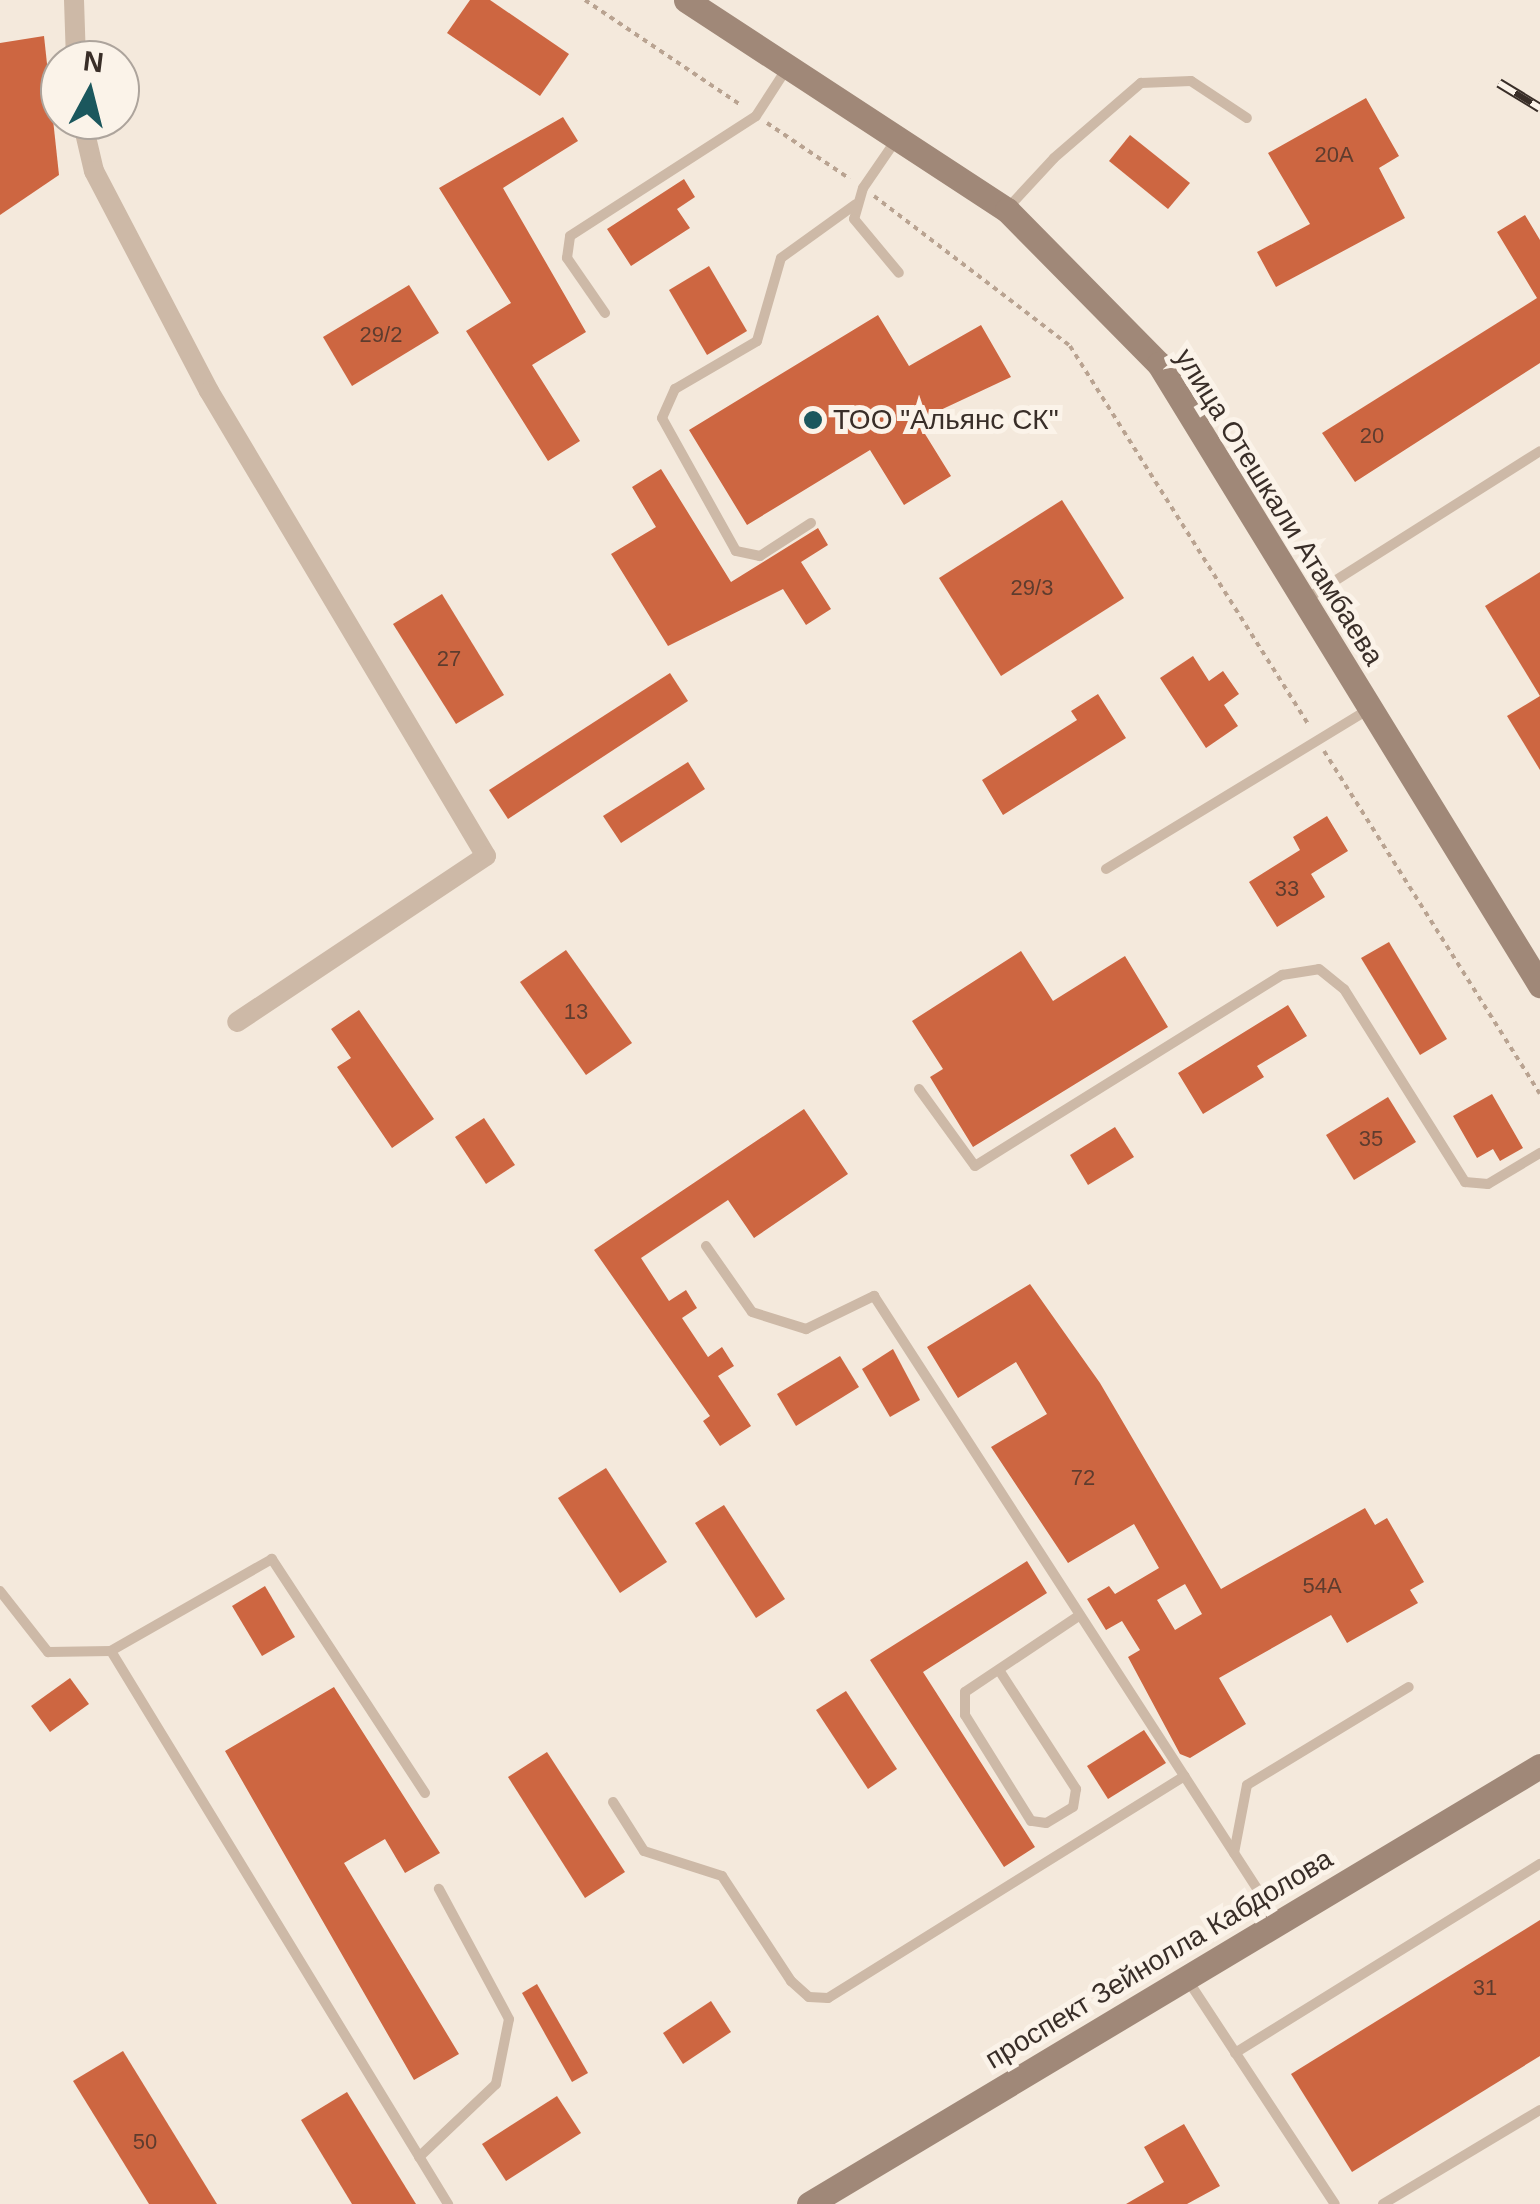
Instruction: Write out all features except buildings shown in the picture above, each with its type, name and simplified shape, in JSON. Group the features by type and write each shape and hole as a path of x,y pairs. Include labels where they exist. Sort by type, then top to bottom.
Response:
{"street":[{"path":"74,0 75,40"},
{"name":"улица Отешкали Атамбаева","path":"686,0 1007,210 1159,364 1540,986"},
{"path":"87,140 94,170 210,391 486,856 237,1022"},
{"name":"проспект Зейнолла Кабдолова","path":"826,2200 1540,1766"}],"lane":[{"path":"606,313 568,258 570,236 756,116 787,67"},
{"path":"1007,210 1054,158 1142,83 1191,81 1248,118"},
{"path":"897,139 863,188 854,219 900,273"},
{"path":"811,523 760,556 736,551 662,418 675,389 757,341 781,258 856,204"},
{"path":"1302,601 1540,451"},
{"path":"1106,870 1369,709"},
{"path":"919,1089 975,1166 1282,975 1319,970 1344,989 1466,1182 1488,1184 1540,1152"},
{"path":"706,1246 752,1312 806,1329 874,1296 1279,1922"},
{"path":"0,1591 48,1652 111,1651 272,1559 425,1793"},
{"path":"999,1670 1076,1789 1073,1808 1046,1823 1032,1821 965,1715 965,1692 1080,1616"},
{"path":"111,1651 448,2204"},
{"path":"1234,1854 1247,1785 1409,1687"},
{"path":"613,1802 644,1850 722,1876 791,1981 810,1997 828,1998 1184,1776"},
{"path":"1235,2053 1540,1864"},
{"path":"419,2156 496,2084 508,2019 439,1889"},
{"path":"1186,1978 1335,2204"},
{"path":"1382,2204 1540,2110"}],"path":[{"path":"586,0 863,188 1070,346 1540,1094"}],"railway":[{"path":"1499,83 1540,108"}],"place":[{"name":"ТОО \"Альянс СК\"","path":"813,420"}]}
